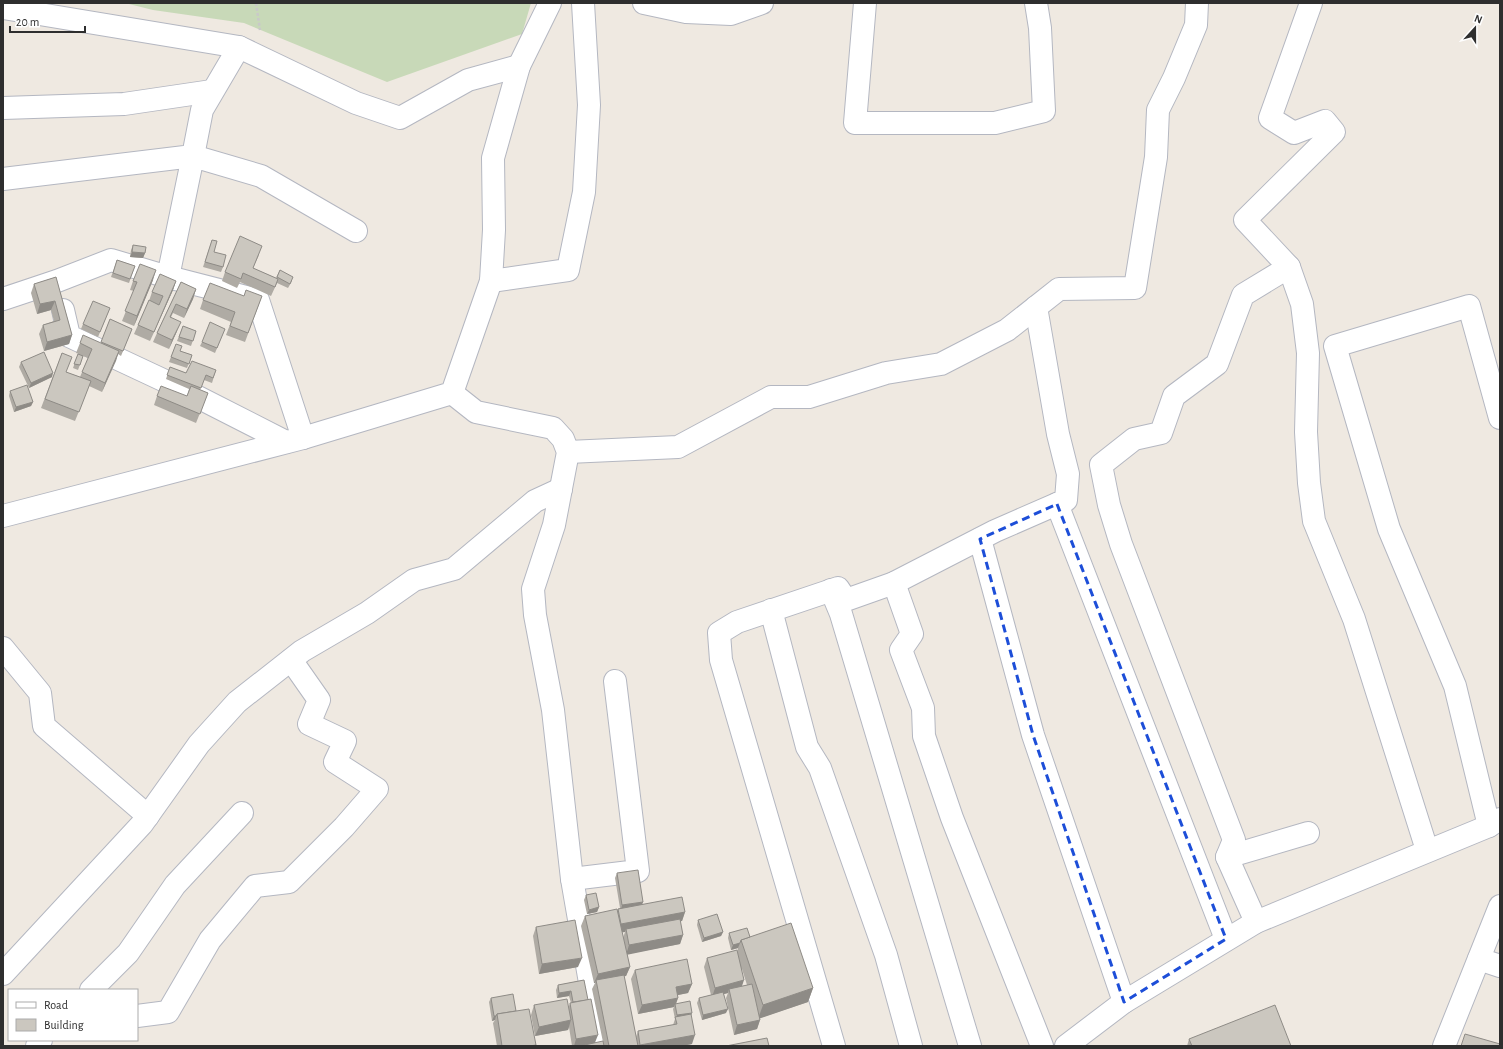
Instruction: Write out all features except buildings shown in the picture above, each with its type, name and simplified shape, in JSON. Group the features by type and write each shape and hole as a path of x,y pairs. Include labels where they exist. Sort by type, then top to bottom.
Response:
{"street":[{"path":"452,393 491,282 494,230 493,158 519,66 550,3"},
{"path":"491,282 568,270 584,192 589,106 583,3"},
{"path":"644,3 686,12 731,14 762,3"},
{"path":"865,3 855,122 938,124 995,123 1044,110 1040,28 1036,3"},
{"path":"568,452 678,447 771,397 809,397 886,373 941,364 1008,330 1059,289 1135,288 1156,157 1158,110 1174,78 1196,25 1197,3"},
{"path":"1311,3 1270,118 1294,133 1325,121 1334,132 1245,220 1289,267 1302,304 1308,353 1306,432 1309,483 1314,521 1354,619 1428,850"},
{"path":"3,8 239,47 356,103 400,118 468,80 519,66"},
{"path":"168,277 202,110 239,47"},
{"path":"3,108 124,104 212,91"},
{"path":"3,179 193,156 262,176 356,231"},
{"path":"3,299 57,281 111,260 168,277 258,300 294,440"},
{"path":"1256,922 1227,857 1234,840 1121,544 1109,505 1101,464 1134,439 1161,433 1174,396 1217,364 1243,295 1289,267"},
{"path":"57,281 69,336 294,440"},
{"path":"1066,1046 1124,1002 1256,922 1495,822 1455,686 1389,529 1335,346 1469,306 1500,418"},
{"path":"834,1046 721,660 719,633 736,622 838,588 846,600 894,583 1031,514 1066,500 1068,474 1058,434 1036,307"},
{"path":"3,516 294,440 452,393"},
{"path":"452,393 476,412 553,428 563,439 568,452 554,525 533,589 535,615 553,710 572,879 601,1046"},
{"path":"3,974 148,816 199,744 237,702 302,651 367,613 414,580 454,569 535,501 561,489"},
{"path":"1057,504 1226,939"},
{"path":"980,539 1033,735 1124,1002"},
{"path":"894,583 912,634 901,650 923,708 924,736 952,818 1042,1046"},
{"path":"831,590 841,614 970,1046"},
{"path":"771,610 807,747 820,768 886,955 910,1046"},
{"path":"3,648 40,693 44,726 148,816"},
{"path":"138,1016 168,1012 210,940 255,886 289,882 344,827 377,789 335,762 345,741 309,724 319,700 291,660"},
{"path":"572,879 638,870 615,681"},
{"path":"92,989 128,953 175,885 242,814"},
{"path":"1227,857 1308,833"},
{"path":"1444,1046 1500,906"},
{"path":"1479,959 1500,966"}],"highlighted area":[{"path":"1057,504 1226,939 1124,1002 1033,735 980,539"}],"green space":[{"path":"125,3 531,3 522,34 387,82 244,23 153,10"}]}
